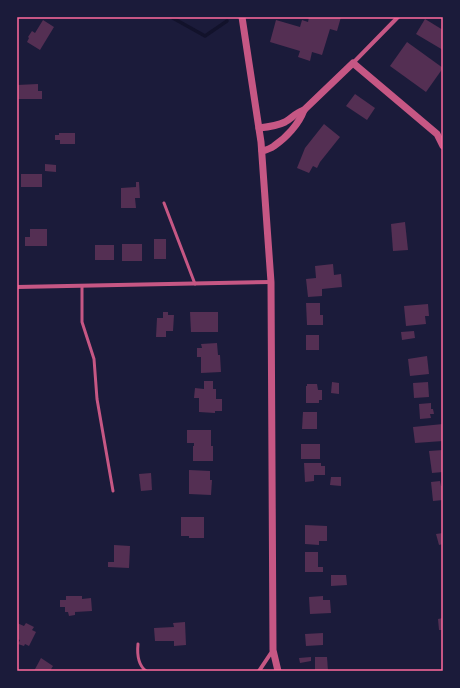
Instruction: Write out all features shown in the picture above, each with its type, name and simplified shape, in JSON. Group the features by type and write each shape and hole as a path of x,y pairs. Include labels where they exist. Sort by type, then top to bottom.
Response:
{"street":[{"path":"242,17 261,142 272,282 273,650 278,671"},
{"path":"259,128 272,127 285,122 296,113 304,110 398,17"},
{"path":"353,63 437,134 443,146"},
{"path":"262,151 273,147 290,132 302,118 304,110"},
{"path":"17,287 272,282"},
{"path":"259,671 273,650"}],"lane":[{"path":"164,202 195,284"},
{"path":"82,286 82,322 94,359 97,399 113,491"},
{"path":"138,644 137,654 142,668 146,671"}],"building":[{"path":"309,17 341,17 337,31 330,29 322,55 312,52 310,61 298,57 300,51 270,42 276,20 300,27 302,20 308,22"},
{"path":"425,19 443,30 443,50 416,34"},
{"path":"43,20 54,27 40,50 27,42 32,31 35,33"},
{"path":"407,42 443,68 426,92 390,66"},
{"path":"38,84 38,91 42,91 42,99 17,99 17,85"},
{"path":"355,94 375,108 367,120 346,106"},
{"path":"324,124 340,137 317,168 313,166 309,173 297,168 305,148"},
{"path":"59,133 75,133 75,144 60,144 60,140 55,140 55,135 59,135"},
{"path":"45,164 56,165 56,172 45,171"},
{"path":"21,174 42,174 42,187 21,187"},
{"path":"136,182 139,182 140,198 135,198 136,208 121,208 121,188 136,187"},
{"path":"405,222 408,250 393,251 391,224"},
{"path":"30,229 47,229 47,246 25,246 25,237 30,237"},
{"path":"154,239 166,239 166,259 154,259"},
{"path":"122,244 142,244 142,261 122,261"},
{"path":"95,245 114,245 114,260 95,260"},
{"path":"333,264 334,275 341,274 342,287 322,289 322,296 308,297 306,279 316,278 315,266"},
{"path":"306,303 320,303 320,315 323,315 323,325 307,325"},
{"path":"428,304 429,316 425,316 426,324 406,326 404,306"},
{"path":"163,312 168,312 168,315 174,315 173,331 166,331 166,337 156,337 157,318 163,318"},
{"path":"190,312 218,312 218,332 191,332"},
{"path":"414,331 415,338 402,340 401,332"},
{"path":"306,335 319,335 319,350 306,350"},
{"path":"217,343 218,355 220,355 221,372 201,373 201,357 197,357 197,348 202,348 201,344"},
{"path":"427,356 429,374 410,376 408,359"},
{"path":"204,381 213,381 213,389 216,389 216,399 222,399 222,411 215,411 215,413 199,412 199,398 194,398 195,388 204,389"},
{"path":"332,382 339,383 339,394 331,393"},
{"path":"428,382 429,397 414,398 413,383"},
{"path":"307,384 317,384 318,390 322,390 322,400 319,400 319,403 306,403"},
{"path":"431,403 431,409 433,409 434,414 430,414 431,418 420,419 419,404"},
{"path":"303,412 317,412 317,429 302,429"},
{"path":"443,424 443,441 415,443 413,427"},
{"path":"187,430 211,430 213,461 193,461 194,443 187,443"},
{"path":"301,444 320,444 320,459 301,459"},
{"path":"443,450 443,472 432,473 429,451"},
{"path":"304,463 321,463 321,466 325,466 325,475 314,475 314,481 305,482"},
{"path":"189,470 210,471 210,480 212,480 211,495 189,494"},
{"path":"151,473 152,490 141,491 139,474"},
{"path":"331,477 341,477 341,486 330,485"},
{"path":"440,481 441,486 443,486 443,500 433,501 431,482"},
{"path":"181,517 204,517 204,538 189,538 189,536 181,536"},
{"path":"305,525 327,526 327,541 319,541 319,545 305,544"},
{"path":"443,533 443,544 439,545 436,534"},
{"path":"114,545 130,546 129,568 108,567 108,562 114,562"},
{"path":"305,552 318,552 318,567 323,567 323,572 305,572"},
{"path":"331,575 346,575 347,585 331,586"},
{"path":"66,596 82,596 82,599 91,598 92,611 75,612 75,615 69,616 68,612 65,612 65,607 60,607 60,600 66,600"},
{"path":"323,596 323,600 330,600 331,613 310,614 309,597"},
{"path":"443,618 443,630 439,630 438,619"},
{"path":"185,622 186,645 174,646 174,641 155,641 154,628 174,627 173,623"},
{"path":"17,623 24,626 26,623 34,627 32,630 36,632 29,646 25,644 24,646 18,644 20,640 17,639"},
{"path":"323,633 323,645 306,646 305,634"},
{"path":"311,657 311,661 300,663 299,658"},
{"path":"315,657 327,657 328,671 315,671"},
{"path":"41,658 53,666 50,671 34,671"}],"waterway":[{"path":"171,17 205,36 227,21"}]}
